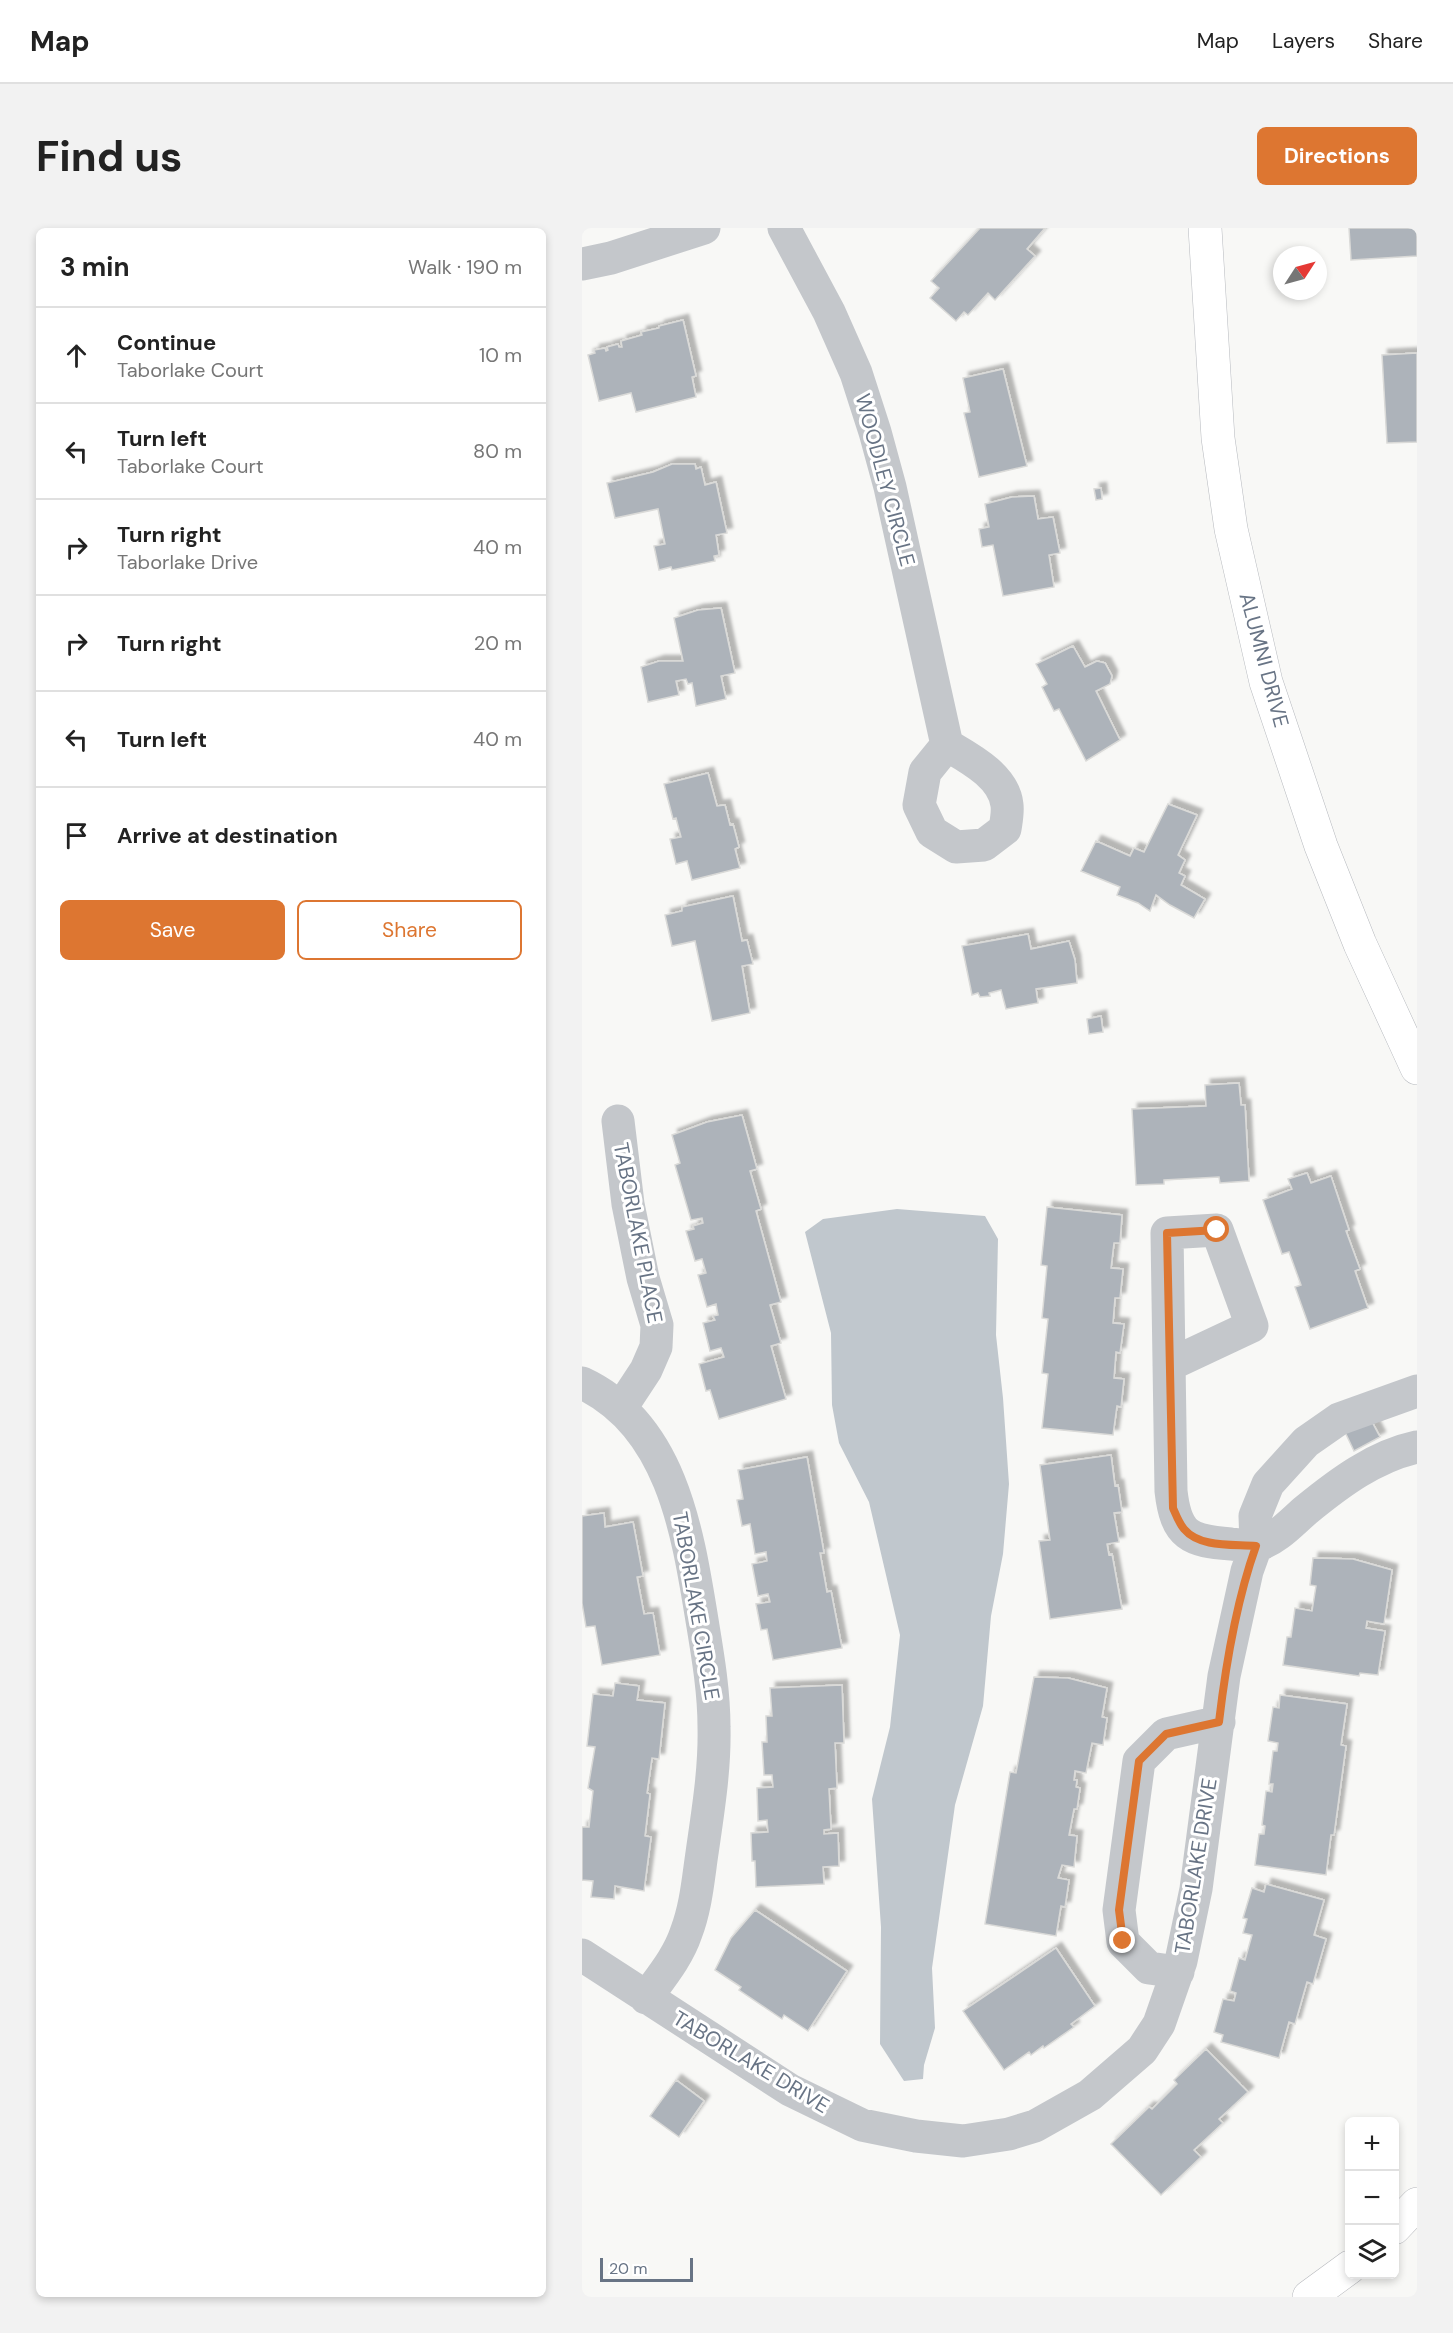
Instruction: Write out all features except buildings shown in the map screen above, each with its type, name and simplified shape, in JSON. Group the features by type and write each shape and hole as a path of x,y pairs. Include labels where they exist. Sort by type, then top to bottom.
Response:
{"main road":[{"name":"ALUMNI DRIVE","path":"1205,228 1218,438 1231,529 1266,682 1321,846 1360,944 1417,1068"},
{"path":"1398,2225 1417,2204"},
{"path":"1309,2297 1345,2271"}],"street":[{"path":"582,264 612,258 704,228"},
{"name":"WOODLEY CIRCLE","path":"784,228 829,312 856,373 875,432 890,487 947,745"},
{"name":"TABORLAKE PLACE","path":"618,1121 628,1204 643,1278 657,1324 656,1347 621,1408"},
{"path":"1169,1365 1173,1508 1182,1528 1201,1541 1256,1546 1272,1539 1335,1485 1400,1450 1417,1447"},
{"name":"TABORLAKE CIRCLE","path":"582,1383 603,1393 621,1408 646,1438 677,1499 692,1561 711,1677 714,1726 713,1772 694,1906 686,1934 672,1963 646,1998"},
{"name":"TABORLAKE DRIVE","path":"582,1955 790,2090 862,2125 916,2136 963,2141 1009,2134 1035,2126 1056,2116 1097,2089 1142,2050 1159,2024 1178,1972 1196,1889 1235,1622 1247,1571 1256,1546 1255,1516 1268,1484 1306,1442 1339,1419 1417,1391"},
{"path":"1306,1442 1335,1485"},
{"path":"1178,1972 1149,1968 1123,1941 1119,1910 1139,1761 1166,1734 1219,1722"}],"shaded area":[{"path":"897,1209 985,1216 998,1239 996,1335 1009,1484 1003,1554 991,1616 983,1706 955,1805 932,1968 935,2028 924,2065 923,2079 904,2081 880,2044 881,1927 872,1799 890,1727 900,1635 869,1502 839,1443 832,1405 831,1333 805,1232 823,1219"}],"route":[{"path":"1123,1941 1119,1910 1139,1761 1166,1734 1219,1722 1224,1676 1235,1622 1247,1571 1256,1546 1201,1541 1182,1528 1173,1508 1167,1233 1217,1230"}]}
